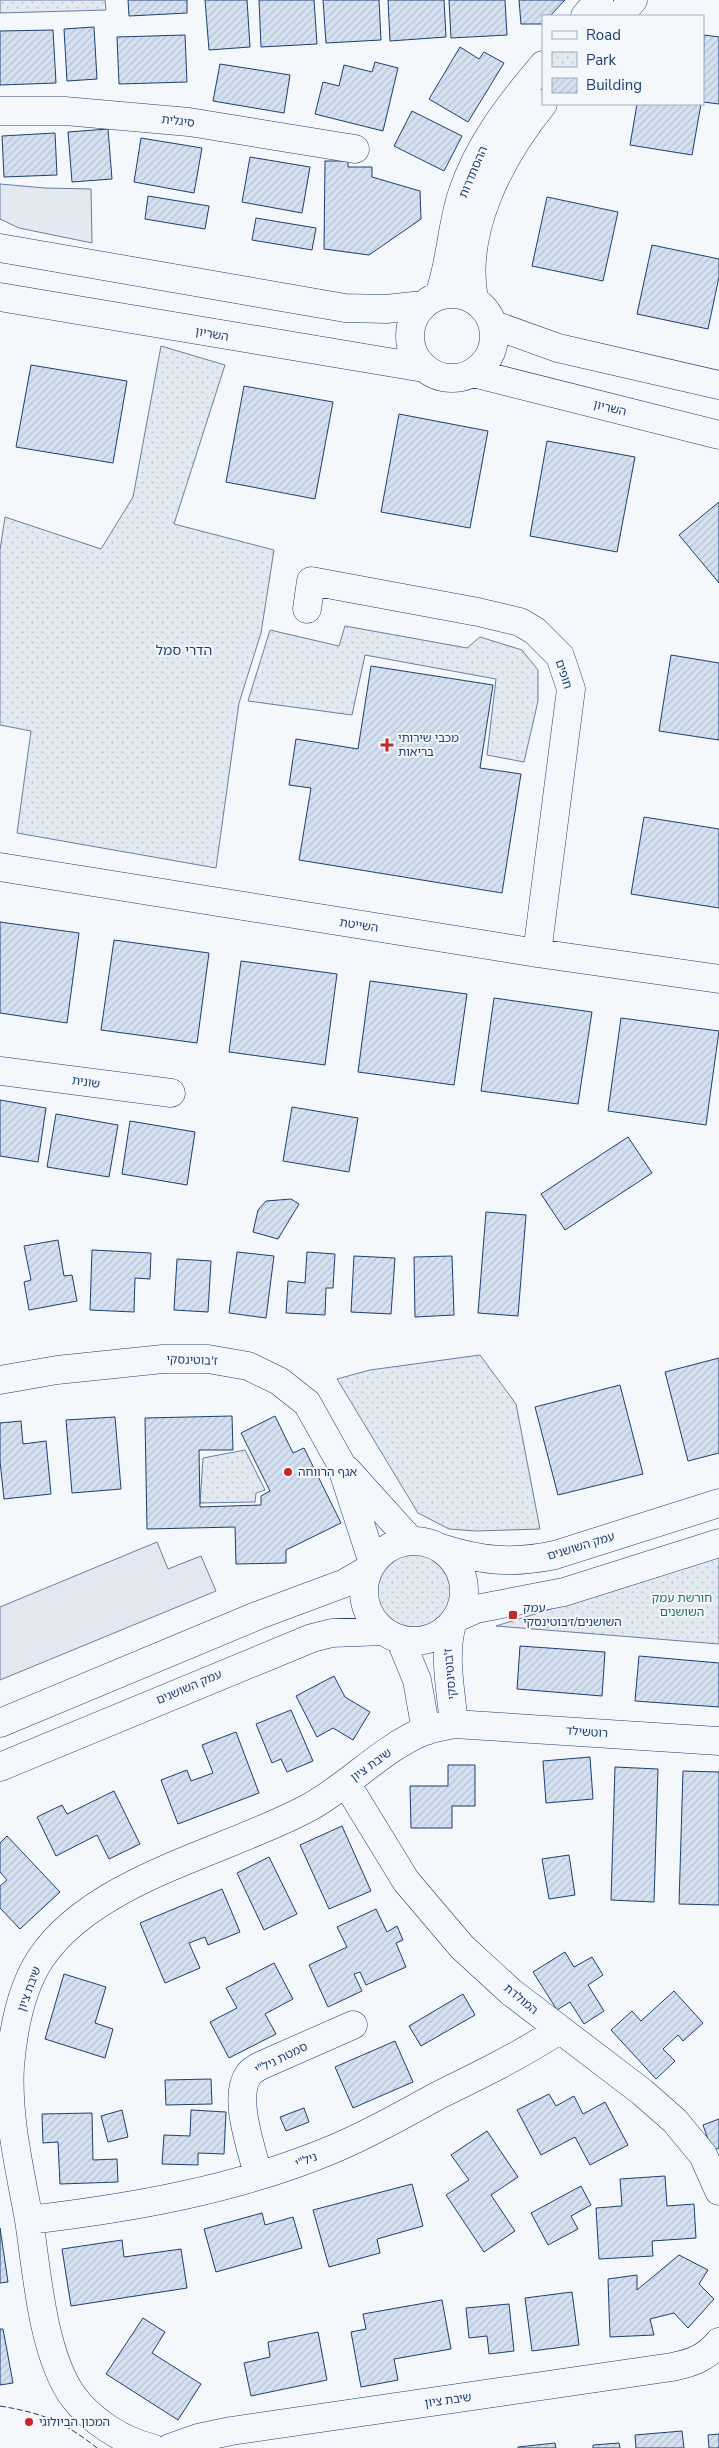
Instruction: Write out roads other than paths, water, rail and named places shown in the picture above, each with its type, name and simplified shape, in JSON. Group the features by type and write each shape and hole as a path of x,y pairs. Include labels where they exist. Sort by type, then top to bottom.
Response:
{"street":[{"path":"586,15 599,0"},
{"path":"620,15 633,0"},
{"name":"ההסתדרות","path":"431,300 445,280 462,194 482,149 500,119 542,66"},
{"name":"ההסתדרות","path":"474,299 471,268 480,217 504,161 521,133 542,105"},
{"name":"סיגלית","path":"0,111 65,111 189,122 355,149"},
{"path":"0,248 345,308 386,309 431,300 451,293 474,299 486,310 494,326 495,335 491,353 480,368 473,373 448,378 435,374 424,368 412,351 410,332 412,322 431,300"},
{"name":"השריון","path":"0,297 424,368"},
{"path":"494,326 558,348 719,385"},
{"name":"השריון","path":"473,373 719,435"},
{"name":"חופים","path":"307,609 311,581 520,622 534,631 560,656 571,689 537,953"},
{"name":"השייטת","path":"0,867 537,953 719,979"},
{"name":"שונית","path":"0,1070 171,1094"},
{"name":"ז'בוטינסקי","path":"0,1380 57,1370 163,1359 208,1359 248,1366 279,1381 307,1402 340,1462 371,1566"},
{"name":"ז'בוטינסקי","path":"340,1462 410,1541"},
{"name":"עמק השושנים","path":"440,1548 469,1558 529,1560 554,1555 719,1503"},
{"path":"0,1723 259,1615 345,1583 371,1566 384,1551 399,1543 410,1541 423,1542 440,1548 457,1565 463,1580 463,1604 454,1621"},
{"path":"392,1635 414,1641 428,1639 441,1633 454,1621 476,1609 564,1592 719,1543"},
{"path":"371,1566 365,1584 365,1599 369,1613 392,1635 410,1658 417,1680 426,1731"},
{"name":"ז'בוטינסקי","path":"454,1621 447,1642 447,1658 454,1724"},
{"name":"עמק השושנים","path":"0,1766 312,1638 332,1633 392,1635"},
{"name":"שיבת ציון","path":"152,2448 134,2444 112,2431 89,2413 72,2395 60,2369 47,2330 10,2110 10,2067 16,2026 23,2001 40,1959 60,1934 87,1910 121,1890 278,1824 316,1803 400,1744 426,1731 454,1724"},
{"name":"רוטשילד","path":"454,1724 719,1741"},
{"name":"המולדת","path":"346,1783 406,1881 456,1939 511,1992 642,2092 676,2121 703,2155 719,2191"},
{"name":"סמטת ניל\"י","path":"258,2175 242,2108 243,2086 249,2074 262,2065 353,2025"},
{"name":"ניל\"י","path":"29,2220 101,2212 163,2200 258,2175 333,2150 528,2050 559,2030"},
{"name":"שיבת ציון","path":"170,2448 198,2438 231,2431 672,2367 696,2362 712,2351 719,2342"}],"place":[{"name":"מכבי שירותי בריאות","path":"387,745"},
{"name":"אגף הרווחה","path":"288,1472"},
{"name":"עמק השושנים/ז׳בוטינסקי","path":"513,1615"},
{"name":"המכון הביולוגי","path":"29,2422"}],"district":[{"name":"הדרי סמל","path":"184,650"}],"park label":[{"name":"חורשת עמק השושנים","path":"682,1605"}]}
